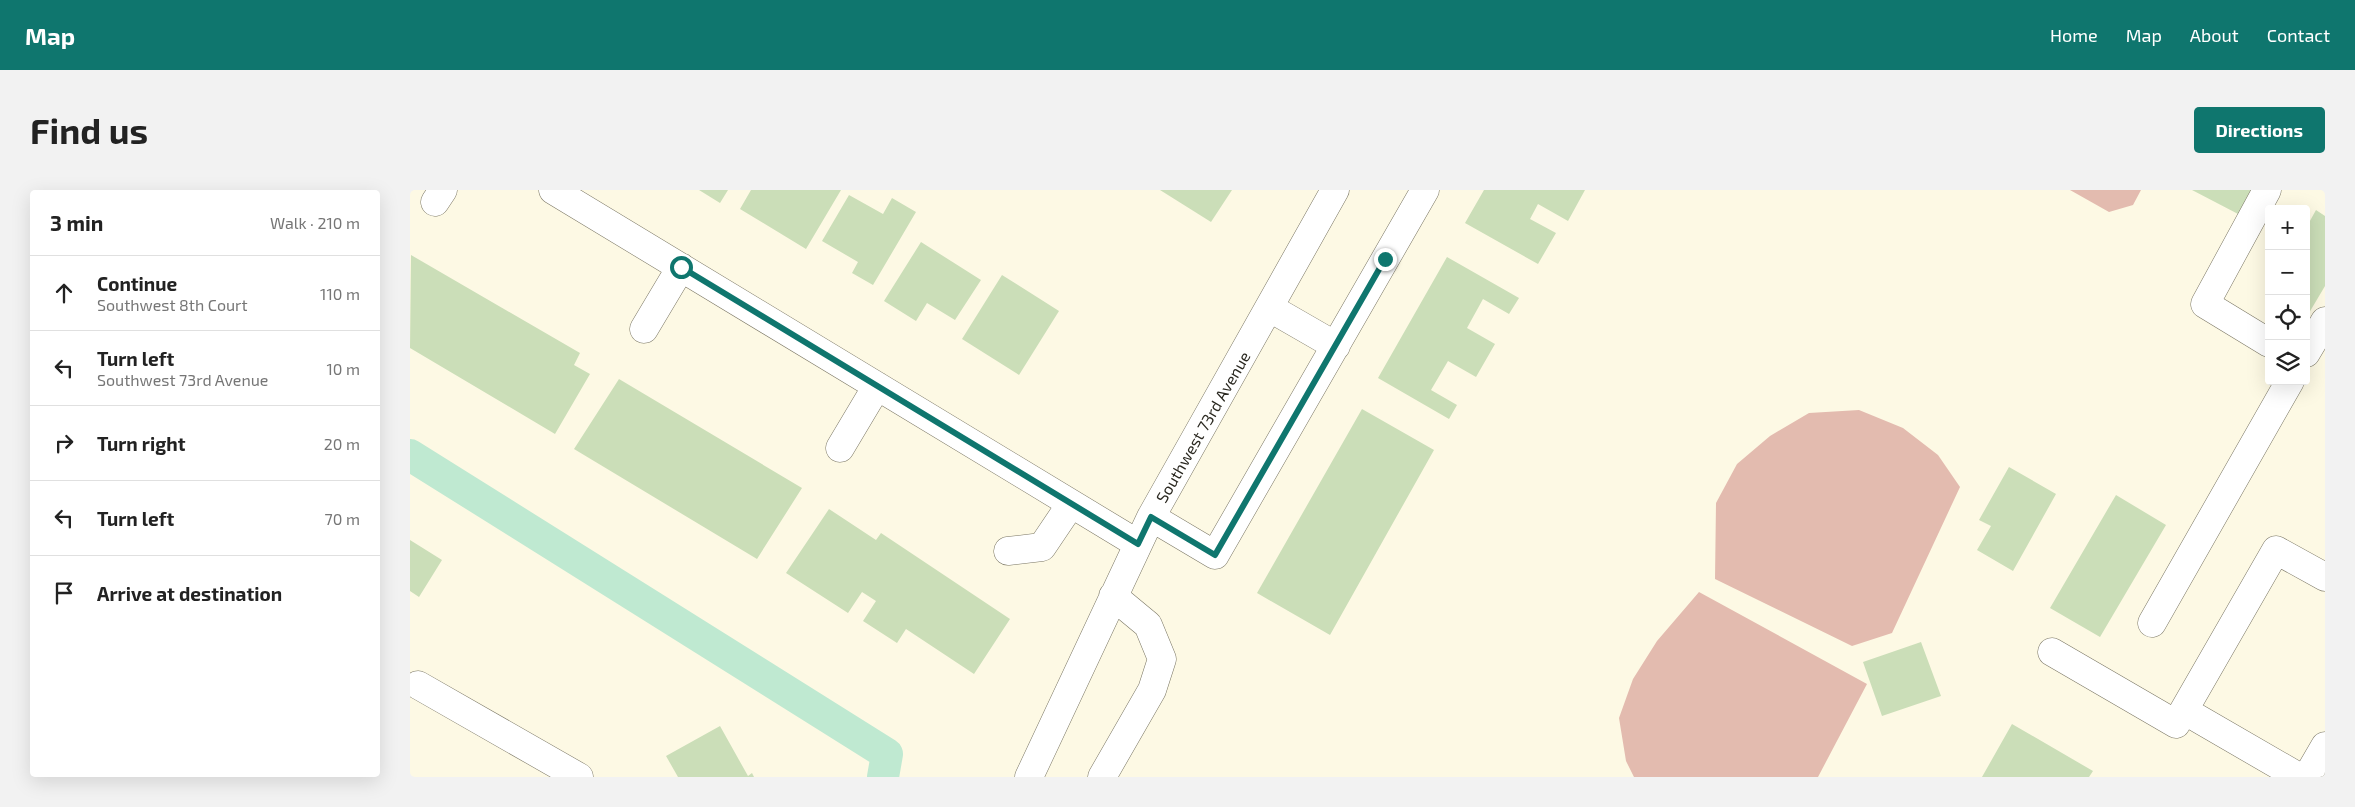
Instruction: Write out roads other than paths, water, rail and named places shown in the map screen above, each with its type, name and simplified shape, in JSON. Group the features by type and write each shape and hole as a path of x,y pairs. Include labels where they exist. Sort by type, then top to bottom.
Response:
{"street":[{"path":"553,190 1138,544"},
{"name":"Southwest 73rd Avenue","path":"1028,777 1151,517 1335,190"},
{"path":"1151,517 1215,555 1425,190"},
{"path":"2265,342 2205,304 2267,190"},
{"path":"644,329 681,267"},
{"path":"1270,308 1336,346"},
{"path":"2310,346 2325,321"},
{"path":"2152,623 2288,385"},
{"path":"840,448 877,386"},
{"path":"1008,551 1042,548 1071,504"},
{"path":"2181,717 2276,550 2325,577"},
{"path":"1102,777 1152,690 1162,659 1148,625 1113,596"},
{"path":"2052,652 2299,777"},
{"path":"418,685 579,777"},
{"path":"2307,777 2325,746"}],"waterway":[{"path":"410,455 887,754 883,777"}]}
